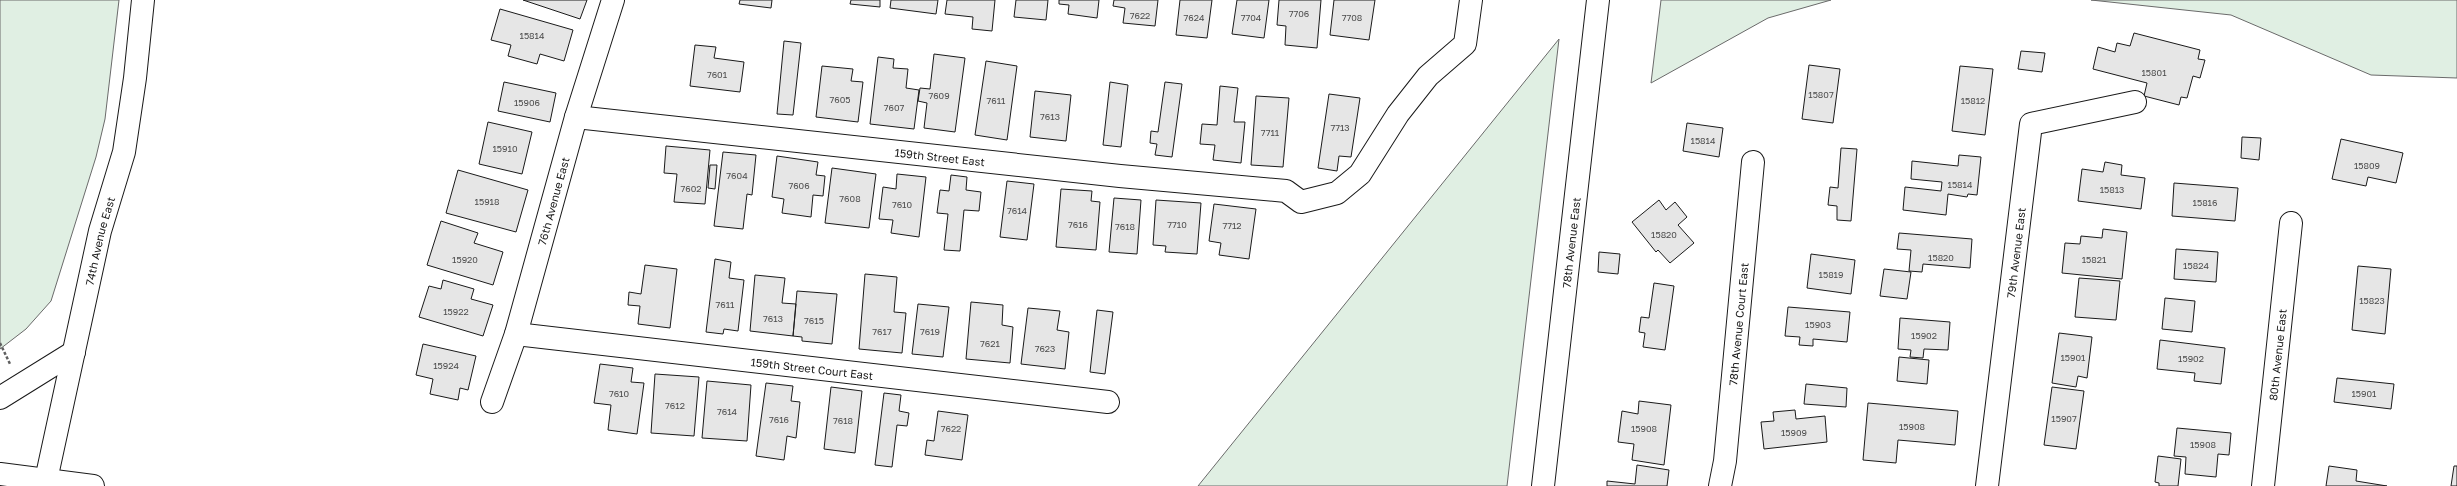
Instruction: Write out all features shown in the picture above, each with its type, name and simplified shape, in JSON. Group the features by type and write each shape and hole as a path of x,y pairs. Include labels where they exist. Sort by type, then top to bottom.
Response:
{"street":[{"name":"74th Avenue East","path":"46,480 100,231 124,152 135,78 143,0"},
{"name":"76th Avenue East","path":"492,402 516,334 576,117 613,0"},
{"name":"159th Street East","path":"576,117 1120,176 1286,191 1301,202 1337,193 1360,174 1398,114 1428,76 1466,44 1471,0"},
{"name":"78th Avenue East","path":"1543,486 1598,0"},
{"name":"79th Avenue East","path":"1987,486 2031,124 2135,102"},
{"name":"78th Avenue Court East","path":"1720,486 1725,461 1753,162"},
{"name":"80th Avenue East","path":"2263,486 2291,223"},
{"name":"159th Street Court East","path":"516,334 1108,402"},
{"path":"0,398 74,352"},
{"path":"0,474 93,486"}],"green space":[{"path":"0,0 119,0 105,119 96,157 51,301 26,329 0,349"},
{"path":"1661,0 1831,0 1768,18 1651,83"},
{"path":"2091,0 2457,0 2457,78 2371,75 2231,15"},
{"path":"1559,39 1507,486 1198,486"}],"building":[{"path":"523,0 587,0 580,19"},
{"path":"740,0 772,0 771,8 739,4"},
{"path":"851,0 880,0 880,7 850,4"},
{"path":"891,0 938,0 936,14 890,8"},
{"path":"947,0 995,0 992,31 972,29 973,17 945,14"},
{"path":"1016,0 1048,0 1046,20 1014,17"},
{"path":"1059,0 1099,0 1097,18 1068,14 1069,5 1059,4"},
{"path":"1114,0 1158,0 1155,26 1123,23 1125,8 1113,6"},
{"path":"1180,0 1212,0 1207,38 1176,35"},
{"path":"1237,0 1269,0 1264,38 1232,34"},
{"path":"1279,0 1321,0 1317,48 1285,45 1286,26 1277,25"},
{"path":"1334,0 1375,0 1369,40 1330,35"},
{"path":"500,9 573,30 564,61 540,54 537,64 508,56 511,45 491,40"},
{"path":"2134,33 2200,50 2198,59 2205,60 2200,78 2193,76 2187,98 2181,97 2179,105 2144,96 2147,83 2093,69 2098,47 2115,52 2117,43 2130,46"},
{"path":"784,41 801,43 793,115 777,114"},
{"path":"695,45 716,47 714,58 744,62 740,92 690,86"},
{"path":"2021,51 2045,53 2042,72 2018,69"},
{"path":"934,54 965,58 955,132 924,128 927,103 918,101 920,88 930,89"},
{"path":"878,57 894,59 893,68 908,69 906,88 919,90 914,129 870,124"},
{"path":"986,61 1017,66 1007,140 975,135"},
{"path":"1809,65 1840,69 1833,123 1802,119"},
{"path":"822,66 853,69 851,81 863,82 858,122 816,117"},
{"path":"1960,66 1993,69 1985,135 1952,131"},
{"path":"504,82 556,93 550,122 498,111"},
{"path":"1110,82 1128,85 1121,147 1103,145"},
{"path":"1165,82 1182,84 1172,157 1155,155 1157,144 1150,143 1151,131 1158,132"},
{"path":"1220,86 1238,88 1234,122 1245,122 1241,163 1213,160 1215,145 1200,144 1202,124 1217,125"},
{"path":"1035,91 1071,95 1066,141 1030,137"},
{"path":"1329,94 1360,98 1351,157 1339,156 1337,171 1318,168"},
{"path":"1256,96 1289,98 1283,167 1251,165"},
{"path":"488,122 532,132 522,174 479,164"},
{"path":"1687,123 1723,128 1719,157 1683,151"},
{"path":"2242,137 2261,138 2259,160 2241,158"},
{"path":"2341,139 2403,153 2396,183 2368,177 2366,186 2332,179"},
{"path":"666,146 710,150 705,204 674,202 677,174 664,173"},
{"path":"1841,148 1857,149 1851,221 1837,220 1837,206 1828,205 1830,187 1838,188"},
{"path":"723,152 756,155 752,195 747,194 743,229 714,226"},
{"path":"1959,155 1981,157 1977,195 1968,194 1967,197 1948,194 1946,215 1903,210 1905,187 1941,191 1942,182 1911,179 1912,161 1958,166"},
{"path":"777,156 818,162 816,175 825,176 823,196 813,195 811,217 782,213 784,199 772,197"},
{"path":"2105,162 2122,165 2121,175 2145,178 2141,209 2078,201 2082,169 2103,172"},
{"path":"710,165 717,165 715,189 708,188"},
{"path":"832,168 876,174 869,228 825,223"},
{"path":"458,170 528,190 516,232 446,213"},
{"path":"897,174 926,177 919,237 891,233 893,220 879,219 883,187 896,189"},
{"path":"951,175 967,177 966,190 981,192 979,211 964,210 960,251 944,250 948,214 937,213 940,190 949,191"},
{"path":"1007,181 1034,184 1027,240 1000,237"},
{"path":"2174,183 2238,188 2235,221 2172,216"},
{"path":"1061,189 1092,191 1091,201 1100,202 1096,250 1056,247"},
{"path":"1114,198 1141,200 1137,254 1109,252"},
{"path":"1156,200 1201,203 1197,254 1165,252 1166,246 1153,245"},
{"path":"1659,200 1666,210 1675,202 1687,217 1678,225 1694,243 1670,263 1658,250 1656,252 1632,222"},
{"path":"1214,204 1256,209 1249,259 1219,255 1221,243 1209,241"},
{"path":"441,221 478,233 474,243 503,252 493,285 427,265"},
{"path":"2103,229 2127,232 2122,279 2062,273 2065,243 2080,244 2081,236 2102,238"},
{"path":"1899,233 1972,239 1970,268 1923,264 1922,272 1909,271 1911,250 1897,249"},
{"path":"2176,249 2218,252 2216,282 2174,279"},
{"path":"1599,252 1620,254 1618,274 1598,272"},
{"path":"1811,254 1855,260 1851,294 1807,288"},
{"path":"715,259 731,262 729,278 744,280 738,331 724,329 723,334 706,332"},
{"path":"645,265 677,269 670,328 638,324 640,306 628,305 629,292 641,294"},
{"path":"2358,266 2391,269 2385,334 2352,330"},
{"path":"1884,269 1911,272 1907,299 1880,296"},
{"path":"865,274 897,277 894,312 906,313 902,353 859,349"},
{"path":"755,275 785,278 782,303 796,304 793,336 750,331"},
{"path":"2079,278 2120,281 2116,320 2075,317"},
{"path":"443,280 474,289 471,299 493,305 483,336 419,317 429,286 441,289"},
{"path":"1654,283 1674,286 1665,350 1643,347 1645,333 1639,332 1641,317 1649,318"},
{"path":"797,291 837,294 832,344 802,341 802,337 793,336"},
{"path":"2165,298 2195,301 2192,332 2162,329"},
{"path":"971,302 1003,305 1002,325 1013,327 1010,363 966,359"},
{"path":"918,304 949,307 943,357 912,354"},
{"path":"1788,307 1850,312 1847,342 1813,339 1813,346 1799,345 1800,337 1785,336"},
{"path":"1028,308 1060,311 1057,330 1069,332 1065,369 1021,364"},
{"path":"1097,310 1113,312 1105,374 1090,372"},
{"path":"1900,318 1950,322 1948,350 1924,349 1923,358 1910,357 1911,350 1898,349"},
{"path":"2059,333 2092,337 2087,378 2078,376 2076,387 2052,383"},
{"path":"2160,340 2225,348 2221,384 2194,381 2195,373 2157,369"},
{"path":"423,344 476,356 468,390 460,388 458,400 430,394 433,379 416,375"},
{"path":"1899,357 1929,360 1927,384 1897,381"},
{"path":"600,364 633,368 631,382 644,383 637,434 608,430 611,405 594,403"},
{"path":"655,374 699,377 694,436 651,433"},
{"path":"2337,378 2394,384 2391,409 2334,402"},
{"path":"707,381 751,385 747,441 702,438"},
{"path":"766,383 793,386 791,401 800,402 796,438 787,436 784,460 756,456"},
{"path":"1806,384 1847,388 1846,407 1804,404"},
{"path":"831,387 862,391 855,453 824,449"},
{"path":"2052,387 2084,391 2076,449 2044,445"},
{"path":"884,393 901,395 899,411 909,413 907,426 897,425 892,467 875,465"},
{"path":"1639,401 1671,405 1664,465 1632,460 1634,444 1618,442 1622,411 1638,414"},
{"path":"1868,403 1958,411 1955,445 1898,440 1896,463 1863,460"},
{"path":"1795,410 1796,419 1825,416 1827,442 1764,449 1761,422 1774,421 1773,412"},
{"path":"938,411 968,415 962,460 925,455 927,440 934,441"},
{"path":"2177,428 2231,433 2229,455 2218,454 2216,477 2185,474 2186,457 2174,456"},
{"path":"2158,456 2181,459 2178,486 2159,486 2159,483 2155,482"},
{"path":"1637,465 1669,470 1667,486 1607,486 1607,481 1635,484"},
{"path":"2329,466 2357,470 2356,481 2387,486 2326,486"},
{"path":"2454,466 2457,466 2457,486 2451,486"}]}
